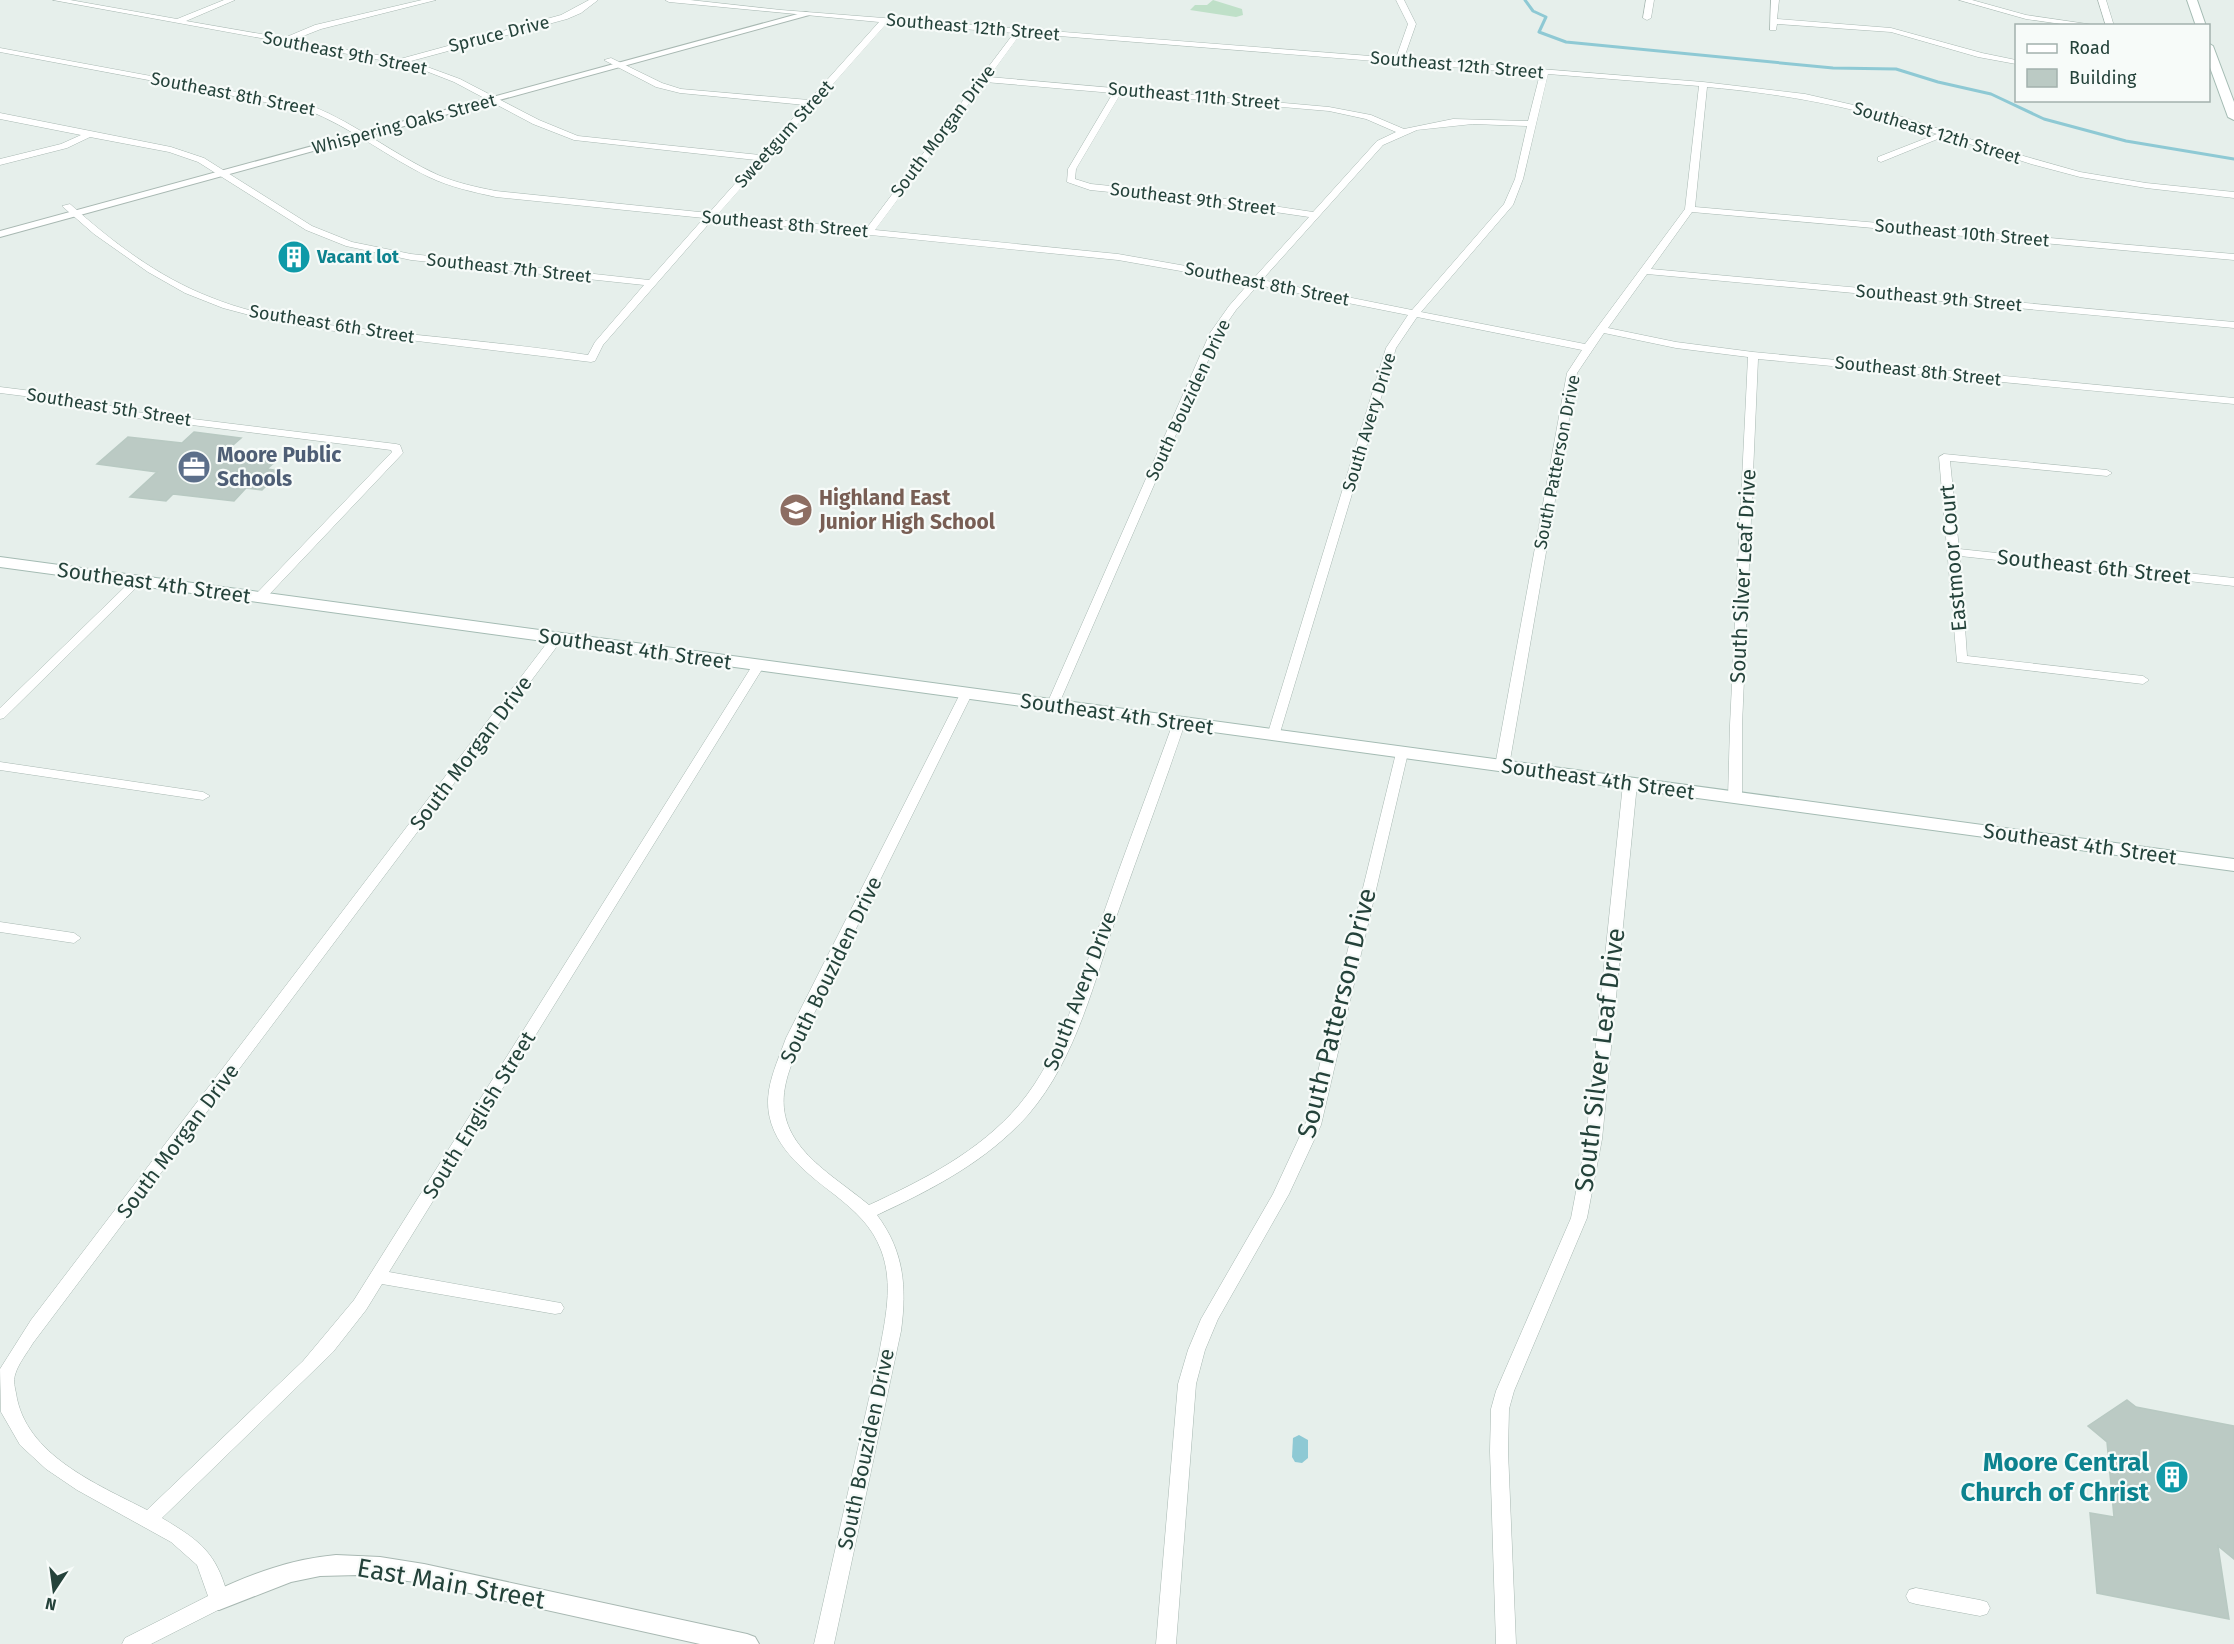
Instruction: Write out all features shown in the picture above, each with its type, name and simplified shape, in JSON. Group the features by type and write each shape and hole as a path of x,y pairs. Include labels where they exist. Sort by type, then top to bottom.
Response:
{"main road":[{"path":"2192,0 2200,24"},
{"path":"2210,56 2214,77 2234,117"},
{"name":"Southeast 4th Street","path":"0,562 2234,865"}],"street":[{"name":"Southeast 9th Street","path":"57,0 401,61 446,75 549,128 578,138 763,158"},
{"path":"179,21 231,0"},
{"path":"286,40 318,27 432,0"},
{"name":"Spruce Drive","path":"401,61 558,19 578,11 594,0"},
{"name":"Southeast 12th Street","path":"669,0 781,12 1703,84 1789,93 1889,116 2008,155 2083,175 2138,185 2234,195"},
{"path":"1399,60 1412,24 1400,0"},
{"path":"1647,18 1650,0"},
{"path":"1775,0 1773,25 1891,30 1981,55 2015,62"},
{"path":"1964,0 2033,19 2079,24"},
{"path":"2103,0 2109,24"},
{"name":"Whispering Oaks Street","path":"0,234 71,209 213,166 781,12"},
{"name":"Whispering Oaks Street","path":"0,224 224,173 808,14"},
{"name":"Sweetgum Street","path":"591,359 599,344 651,283 885,20"},
{"name":"South Morgan Drive","path":"868,232 1019,31"},
{"name":"Southeast 8th Street","path":"0,50 290,103 332,116 434,176 474,189 516,197 1108,255 1588,348"},
{"path":"608,60 659,85 680,91 811,103"},
{"name":"South Avery Drive","path":"1273,736 1391,348 1414,314 1508,205 1519,179 1530,124 1544,72"},
{"name":"Southeast 11th Street","path":"983,79 1329,109 1368,117 1401,131"},
{"path":"1690,209 1703,84"},
{"name":"Southeast 9th Street","path":"1119,90 1072,169 1069,177 1073,182 1090,187 1199,198 1313,215"},
{"name":"Southeast 7th Street","path":"0,116 171,150 213,166 309,228 350,243 411,257 651,283"},
{"name":"South Bouziden Drive","path":"1052,706 1215,333 1232,308 1375,146 1401,131 1457,121 1530,124"},
{"path":"0,162 64,146 89,134"},
{"path":"1881,159 1943,134"},
{"name":"Southeast 6th Street","path":"71,209 149,269 171,283 230,307 330,328 591,359"},
{"name":"Southeast 10th Street","path":"1690,209 2234,257"},
{"name":"South Patterson Drive","path":"1502,766 1572,373 1690,209"},
{"name":"Southeast 9th Street","path":"1645,271 2234,325"},
{"name":"Southeast 8th Street","path":"1603,330 1676,345 1753,355 2234,401"},
{"name":"South Silver Leaf Drive","path":"1735,798 1737,702 1753,355"},
{"name":"Southeast 5th Street","path":"0,390 64,398 136,415 396,447 398,453 260,597"},
{"name":"Eastmoor Court","path":"2107,473 1944,456 1954,552 1961,659 2143,680"},
{"name":"Southeast 6th Street","path":"1954,552 2234,582"},
{"path":"0,715 137,581"},
{"name":"South Morgan Drive","path":"219,1600 213,1576 201,1556 182,1539 57,1476 20,1448 9,1430 2,1407 1,1392 6,1376 23,1346 55,1302 557,638"},
{"name":"South English Street","path":"147,1521 327,1347 379,1277 472,1123 758,666"},
{"name":"South Bouziden Drive","path":"824,1644 888,1354 895,1311 892,1259 882,1236 866,1213 814,1172 787,1142 776,1113 776,1095 782,1068 795,1038 966,694"},
{"name":"South Avery Drive","path":"866,1213 930,1182 959,1165 1006,1128 1039,1090 1066,1041 1179,723"},
{"name":"South Patterson Drive","path":"1166,1644 1187,1384 1191,1361 1212,1310 1287,1182 1313,1125 1402,753"},
{"path":"0,766 203,796"},
{"name":"South Silver Leaf Drive","path":"1506,1644 1499,1451 1500,1409 1514,1371 1565,1255 1579,1218 1587,1184 1594,1139 1630,784"},
{"path":"0,927 74,938"},
{"path":"379,1277 555,1308"},
{"name":"East Main Street","path":"132,1644 253,1584 299,1569 334,1565 394,1569 447,1579 747,1644"},
{"path":"1916,1596 1980,1608"}],"green space":[{"path":"1213,0 1242,9 1243,15 1236,17 1190,10 1195,5 1207,5"}],"water":[{"path":"1299,1435 1308,1440 1308,1458 1302,1463 1295,1462 1292,1457 1293,1438"}],"building":[{"name":"Moore Public Schools","path":"194,432 241,438 225,452 276,461 267,469 281,471 262,490 246,488 234,501 173,494 166,501 130,497 157,472 97,464 128,437 182,443"},
{"name":"Moore Central Church of Christ","path":"2127,1400 2136,1407 2234,1426 2234,1559 2218,1546 2229,1619 2097,1593 2090,1513 2114,1517 2107,1442 2088,1426"}],"waterway":[{"path":"1525,0 1533,11 1546,17 1539,32 1566,42 1833,68 1896,69 1938,82 1991,94 2044,119 2126,141 2234,159"}],"place":[{"name":"Vacant lot","path":"294,257"},
{"name":"Moore Public Schools","path":"194,467"},
{"name":"Highland East Junior High School","path":"796,510"},
{"name":"Moore Central Church of Christ","path":"2172,1477"}]}
